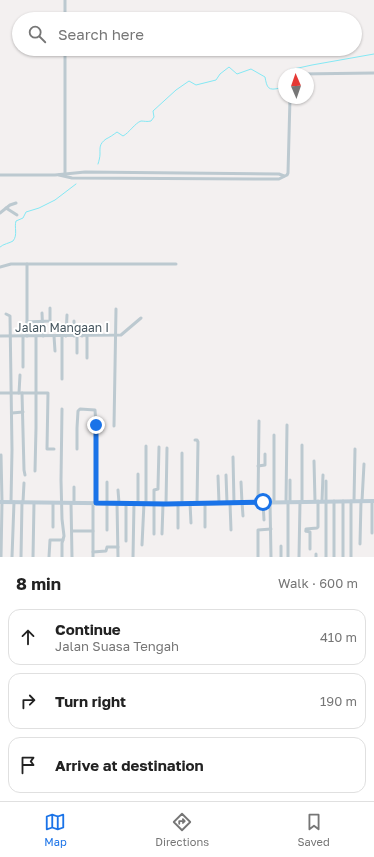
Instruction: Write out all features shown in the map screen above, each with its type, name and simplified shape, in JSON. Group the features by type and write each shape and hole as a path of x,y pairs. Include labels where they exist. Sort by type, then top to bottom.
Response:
{"street":[{"path":"65,12 66,0"},
{"path":"65,56 65,175"},
{"path":"314,74 374,73"},
{"path":"65,175 72,178 279,179 288,173 290,104"},
{"path":"0,175 65,175 85,172 279,174 284,176"},
{"path":"0,213 16,203"},
{"path":"6,208 17,215"},
{"path":"0,266 11,264 176,264"},
{"path":"23,367 27,322 27,264"},
{"path":"27,322 50,321 50,308"},
{"path":"114,426 116,309"},
{"path":"6,314 10,316 11,336 12,557"},
{"path":"42,314 43,336"},
{"path":"62,379 64,336 67,315"},
{"name":"Jalan Mangaan I","path":"0,336 122,335 141,318"},
{"path":"74,321 77,353"},
{"path":"82,328 82,336"},
{"path":"35,471 36,336"},
{"path":"54,336 55,351"},
{"path":"87,336 87,358"},
{"path":"20,375 25,476"},
{"path":"0,393 48,393 47,449 54,449"},
{"path":"62,409 62,529 64,536 62,543 62,557"},
{"path":"77,449 78,411 80,409 95,410 95,503 93,557"},
{"path":"12,413 23,412"},
{"path":"259,421 258,466 260,502 264,520"},
{"path":"287,425 288,557"},
{"path":"271,557 274,435"},
{"path":"195,440 198,442 197,503"},
{"path":"299,557 302,445"},
{"path":"133,557 141,503 146,446"},
{"path":"154,534 154,490 158,489 159,447"},
{"path":"162,534 167,448"},
{"path":"351,557 355,449"},
{"path":"178,528 182,453"},
{"path":"258,466 265,465 265,454"},
{"path":"1,455 1,557"},
{"path":"231,530 230,503 233,457"},
{"path":"314,461 326,557"},
{"path":"360,544 364,464"},
{"path":"138,474 141,503 142,545"},
{"path":"226,475 230,503"},
{"path":"306,532 306,529 318,527 322,475"},
{"path":"218,476 219,503"},
{"path":"288,502 290,480"},
{"path":"320,501 326,481"},
{"path":"107,482 107,530"},
{"path":"241,482 243,516"},
{"path":"21,557 22,502 24,483"},
{"path":"72,557 74,487"},
{"path":"118,490 118,557"},
{"path":"334,501 334,557"},
{"path":"343,501 343,557"},
{"path":"1,502 164,504 373,501 372,533"},
{"path":"33,557 34,502"},
{"path":"53,503 54,527"},
{"path":"126,503 126,541"},
{"path":"190,503 191,523"},
{"path":"204,527 205,503"},
{"path":"258,557 258,530 271,529"},
{"path":"72,531 93,530"},
{"path":"300,532 310,532 310,549"},
{"path":"49,557 50,540 63,540"},
{"path":"281,546 282,557"},
{"path":"93,552 106,551 107,547 118,547"}],"waterway":[{"path":"298,68 374,54"},
{"path":"98,164 100,146 104,141 117,132 123,136 141,121 151,121 154,117 153,111 176,90 189,81 196,85 216,80 220,74 229,67 237,74 251,69 265,77 266,84 269,88 278,88"},
{"path":"0,247 13,241 15,236 16,221 23,218 26,212 39,208 55,200 76,184"}],"route":[{"path":"96,425 96,503 166,504 263,502"}]}
